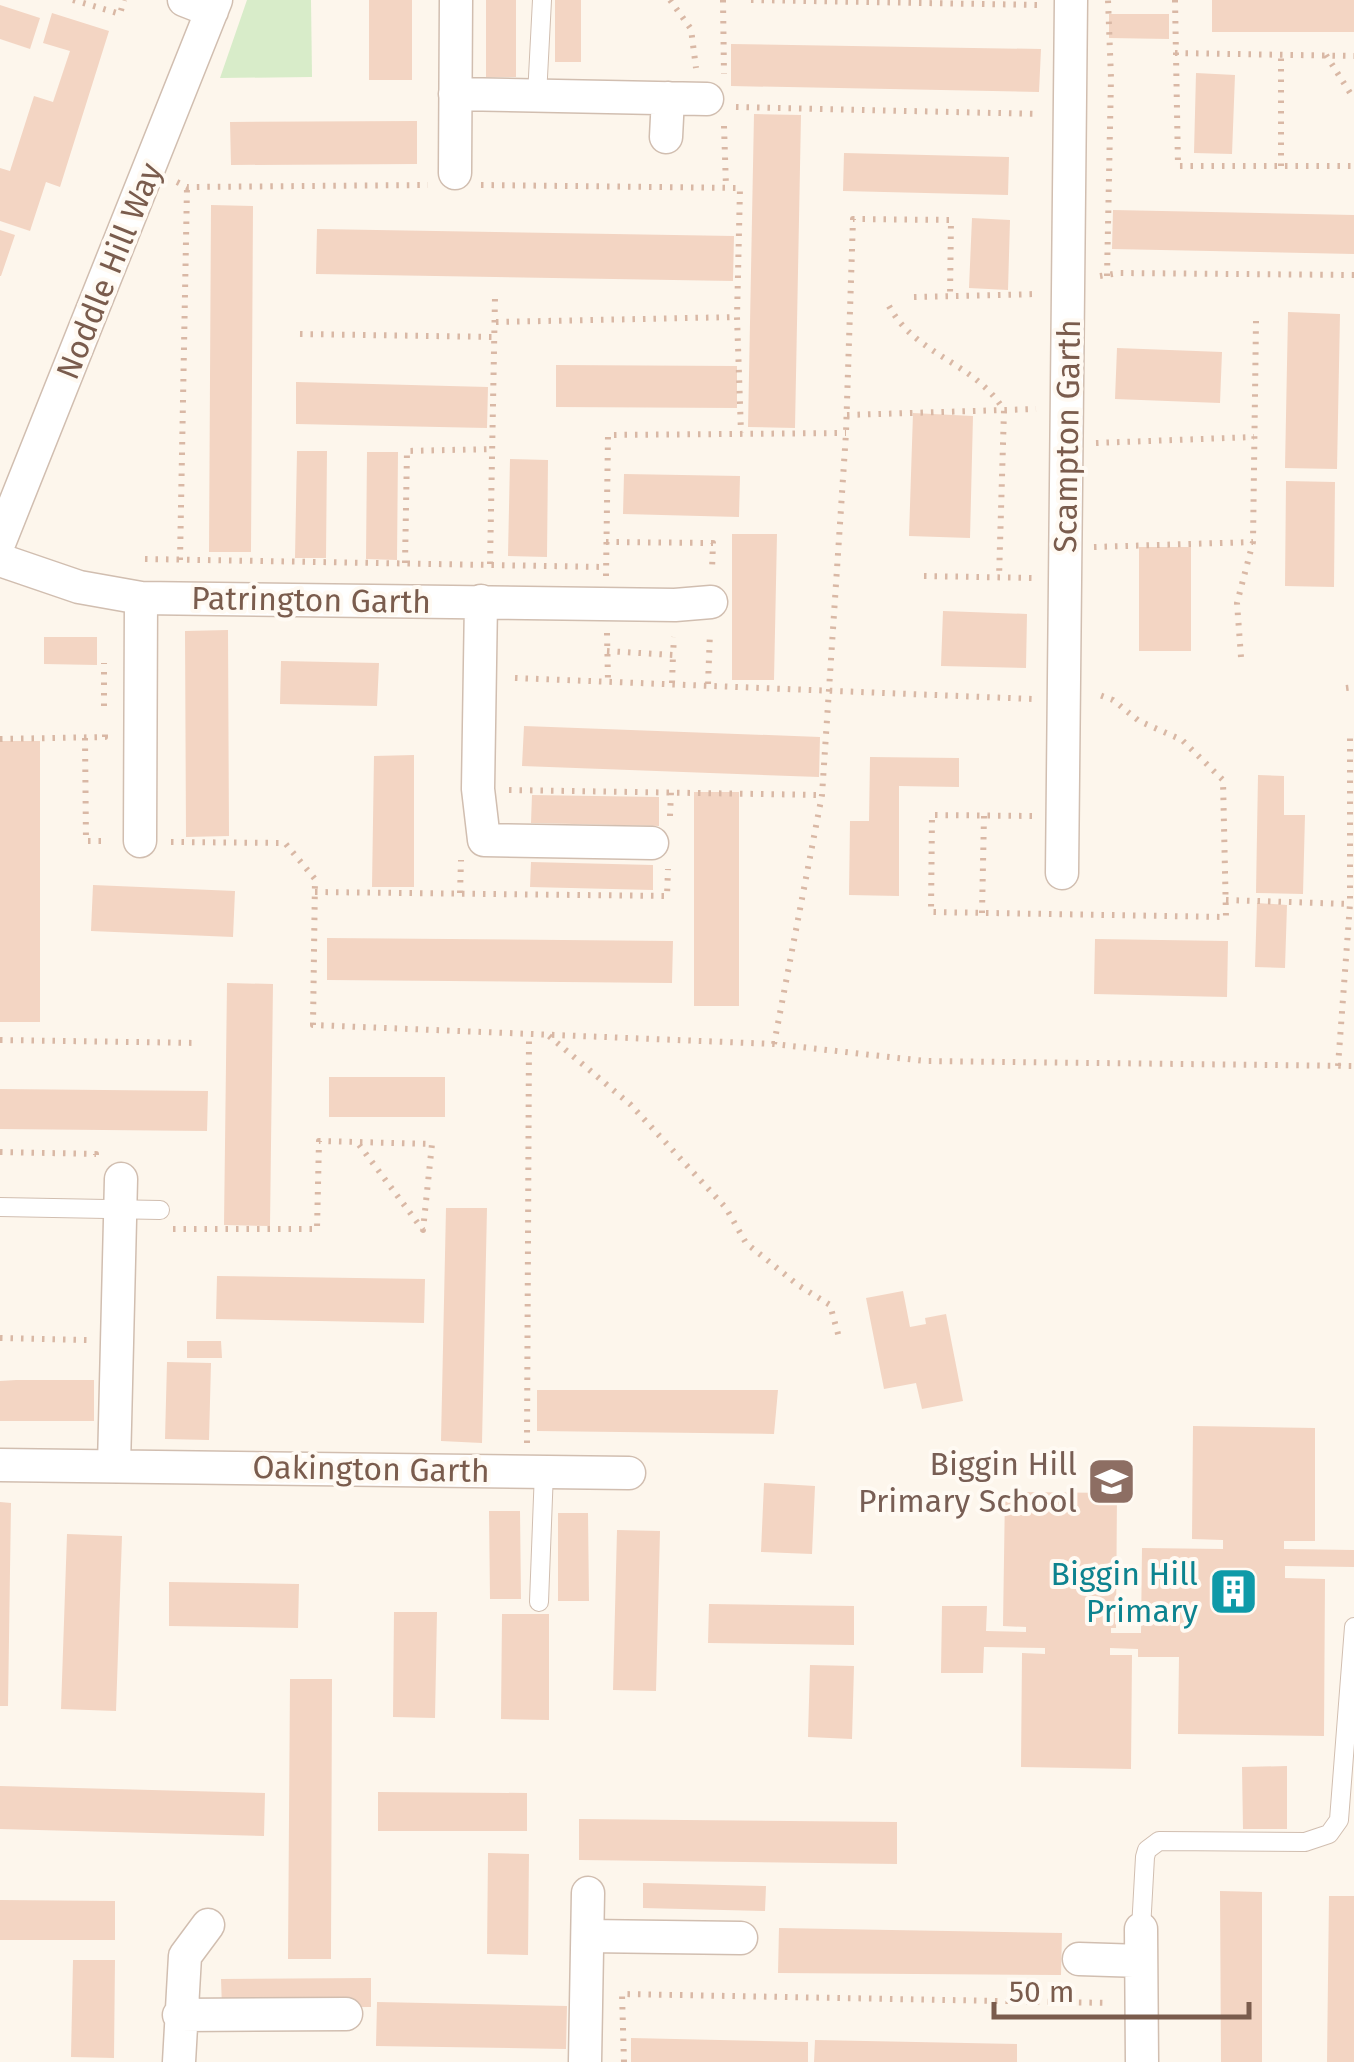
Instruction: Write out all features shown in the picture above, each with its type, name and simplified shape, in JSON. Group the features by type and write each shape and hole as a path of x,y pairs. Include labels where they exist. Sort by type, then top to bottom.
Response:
{"street":[{"path":"455,173 456,0"},
{"name":"Scampton Garth","path":"1062,872 1071,2"},
{"name":"Noddle Hill Way","path":"0,541 204,4"},
{"path":"456,94 699,101"},
{"path":"666,137 699,101"},
{"name":"Patrington Garth","path":"0,560 79,587 141,598 711,602"},
{"path":"140,841 141,598"},
{"path":"481,602 478,789 484,840 663,844"},
{"path":"112,1200 117,1340 114,1466"},
{"name":"Oakington Garth","path":"0,1465 629,1473"},
{"path":"585,2062 588,1894"},
{"path":"178,2062 185,1956 208,1924"},
{"path":"588,1936 741,1938"},
{"path":"1078,1959 1141,1945 1142,2062"},
{"path":"179,2015 346,2014"}],"lane":[{"path":"538,96 542,0"},
{"path":"0,1207 112,1200 160,1210"},
{"path":"536,1471 540,1602"},
{"path":"1141,1945 1145,1858 1147,1850 1159,1841 1279,1844 1320,1838 1335,1828 1344,1785 1354,1626"}],"path":[{"path":"73,0 120,14 124,0"},
{"path":"670,0 691,29 699,101 726,188"},
{"path":"699,101 724,0"},
{"path":"750,0 1071,2"},
{"path":"1108,0 1112,78 1108,276"},
{"path":"1175,0 1178,166 1354,166"},
{"path":"1176,53 1354,56"},
{"path":"1281,54 1281,166"},
{"path":"1326,55 1354,99"},
{"path":"699,101 1070,115"},
{"path":"180,560 186,187"},
{"path":"740,188 740,433"},
{"path":"774,1044 822,795 846,432 852,218 951,220 950,296"},
{"path":"914,297 1068,284 1119,273 1354,275"},
{"path":"490,564 495,297"},
{"path":"889,306 898,323 990,389 1004,410 999,578"},
{"path":"496,322 738,318"},
{"path":"1242,657 1237,604 1252,542 1256,321"},
{"path":"300,334 495,338"},
{"path":"846,414 1067,408"},
{"path":"608,681 608,435 846,432"},
{"path":"1067,444 1254,437"},
{"path":"405,563 407,451 492,449"},
{"path":"924,576 999,578 1066,563 1252,542"},
{"path":"145,559 606,566"},
{"path":"672,683 675,604"},
{"path":"0,739 105,737 105,647"},
{"path":"608,651 673,655"},
{"path":"515,678 1064,700"},
{"path":"86,738 86,840 285,844 315,880 313,1025 774,1044 925,1061 1354,1066"},
{"path":"1338,1066 1350,904 1350,738"},
{"path":"478,789 822,795"},
{"path":"315,892 667,896 663,844 671,792"},
{"path":"982,913 984,816"},
{"path":"1226,900 1350,904"},
{"path":"529,1034 536,1471"},
{"path":"548,1035 631,1105 726,1208 746,1244 798,1286 830,1304 840,1340"},
{"path":"0,1040 199,1043"},
{"path":"157,1229 317,1229 319,1141 358,1142 432,1144 424,1230 358,1142"},
{"path":"0,1152 96,1154 112,1200"},
{"path":"0,1338 117,1340"},
{"path":"624,2062 622,1994 1110,2003"}],"green space":[{"path":"247,0 311,0 312,77 220,78"}],"building":[{"path":"369,0 412,0 412,80 369,80"},
{"path":"486,0 516,0 516,77 486,77"},
{"path":"555,0 581,0 581,62 555,62"},
{"path":"1212,0 1354,0 1354,32 1212,32"},
{"path":"0,5 40,18 30,49 0,39"},
{"path":"52,13 109,31 60,187 46,182 30,231 0,221 0,168 10,171 34,96 53,102 70,51 43,43"},
{"path":"1109,14 1169,14 1169,39 1109,38"},
{"path":"731,44 1041,49 1039,92 731,86"},
{"path":"1196,73 1235,75 1232,154 1194,153"},
{"path":"754,114 801,115 795,428 748,427"},
{"path":"417,121 417,164 231,165 230,122"},
{"path":"844,153 1009,157 1008,195 843,191"},
{"path":"211,205 253,206 251,552 209,552"},
{"path":"1113,210 1354,215 1354,254 1112,249"},
{"path":"972,218 1010,220 1008,290 969,288"},
{"path":"317,229 734,236 733,281 316,274"},
{"path":"0,230 15,235 1,276 0,276"},
{"path":"1288,312 1340,314 1337,469 1285,468"},
{"path":"1117,348 1222,352 1220,403 1115,399"},
{"path":"556,365 737,366 737,408 556,407"},
{"path":"296,382 488,387 487,428 296,424"},
{"path":"913,413 973,416 970,538 909,536"},
{"path":"297,451 327,451 326,558 295,558"},
{"path":"367,452 398,452 397,560 366,559"},
{"path":"510,459 548,460 547,557 508,556"},
{"path":"624,474 740,476 739,517 623,514"},
{"path":"1286,481 1335,482 1334,587 1285,586"},
{"path":"732,534 777,534 774,680 732,680"},
{"path":"1139,547 1191,547 1191,651 1139,651"},
{"path":"943,611 1027,614 1026,668 941,666"},
{"path":"228,630 229,836 186,837 185,631"},
{"path":"44,637 97,637 97,665 44,664"},
{"path":"281,661 379,663 377,706 280,704"},
{"path":"524,726 820,737 819,777 522,766"},
{"path":"0,741 40,741 40,1022 0,1022"},
{"path":"414,755 414,887 372,887 374,756"},
{"path":"870,757 959,758 959,787 899,786 899,896 849,895 850,821 869,821"},
{"path":"1258,775 1284,776 1284,815 1305,815 1303,894 1256,893"},
{"path":"694,792 739,792 739,1006 694,1006"},
{"path":"532,795 659,797 659,826 531,823"},
{"path":"531,862 653,865 653,890 530,887"},
{"path":"93,885 235,891 233,937 91,931"},
{"path":"1257,903 1287,905 1285,968 1255,967"},
{"path":"327,938 673,941 672,983 327,980"},
{"path":"1095,939 1228,941 1227,997 1094,994"},
{"path":"227,983 273,984 270,1226 224,1225"},
{"path":"329,1077 445,1077 445,1117 329,1117"},
{"path":"0,1089 208,1091 207,1131 0,1129"},
{"path":"446,1208 487,1208 482,1443 441,1441"},
{"path":"217,1276 425,1279 424,1323 216,1319"},
{"path":"903,1291 910,1327 926,1324 925,1318 946,1314 963,1401 922,1409 916,1383 884,1389 866,1298"},
{"path":"187,1341 221,1341 222,1358 187,1358"},
{"path":"167,1362 211,1363 209,1440 165,1439"},
{"path":"94,1380 94,1421 0,1421 0,1381"},
{"path":"537,1390 778,1390 774,1434 537,1431"},
{"name":"Biggin Hill Primary","path":"1193,1426 1315,1428 1315,1541 1284,1541 1284,1549 1354,1550 1354,1567 1285,1566 1285,1578 1325,1579 1324,1736 1178,1734 1179,1657 1138,1657 1138,1649 1110,1648 1110,1655 1132,1655 1131,1769 1021,1767 1022,1653 1045,1654 1045,1648 984,1647 983,1673 941,1673 942,1606 987,1606 986,1631 1026,1632 1026,1627 1003,1626 1005,1492 1117,1493 1116,1628 1111,1628 1111,1633 1141,1633 1142,1548 1223,1549 1223,1540 1192,1539"},
{"path":"764,1483 815,1486 812,1554 761,1552"},
{"path":"0,1502 11,1503 8,1706 0,1706"},
{"path":"489,1511 520,1511 521,1599 490,1599"},
{"path":"558,1513 588,1513 589,1601 558,1601"},
{"path":"617,1530 660,1531 656,1691 613,1690"},
{"path":"67,1534 122,1536 116,1711 61,1709"},
{"path":"169,1582 299,1584 298,1628 169,1626"},
{"path":"709,1604 854,1606 854,1645 708,1643"},
{"path":"394,1612 437,1612 435,1718 393,1717"},
{"path":"502,1614 549,1614 549,1720 501,1719"},
{"path":"810,1665 854,1666 852,1739 808,1737"},
{"path":"290,1679 332,1679 331,1959 288,1959"},
{"path":"1287,1766 1287,1829 1243,1829 1242,1767"},
{"path":"0,1786 265,1793 264,1836 0,1829"},
{"path":"378,1792 527,1793 527,1831 378,1831"},
{"path":"579,1819 897,1822 897,1864 579,1860"},
{"path":"488,1853 529,1854 528,1955 487,1954"},
{"path":"643,1883 766,1886 765,1911 643,1908"},
{"path":"1220,1891 1262,1892 1262,2062 1221,2062"},
{"path":"1329,1896 1354,1896 1354,2062 1327,2062"},
{"path":"0,1900 115,1901 115,1940 0,1940"},
{"path":"779,1928 1062,1933 1061,1975 778,1973"},
{"path":"73,1960 115,1960 114,2058 71,2057"},
{"path":"371,1978 371,2007 222,2008 221,1979"},
{"path":"377,2002 567,2006 566,2049 376,2046"},
{"path":"631,2038 808,2042 808,2062 631,2062"},
{"path":"815,2040 1017,2044 1017,2062 814,2062"}],"place":[{"name":"Biggin Hill Primary School","path":"1112,1482"},
{"name":"Biggin Hill Primary","path":"1233,1592"}]}
